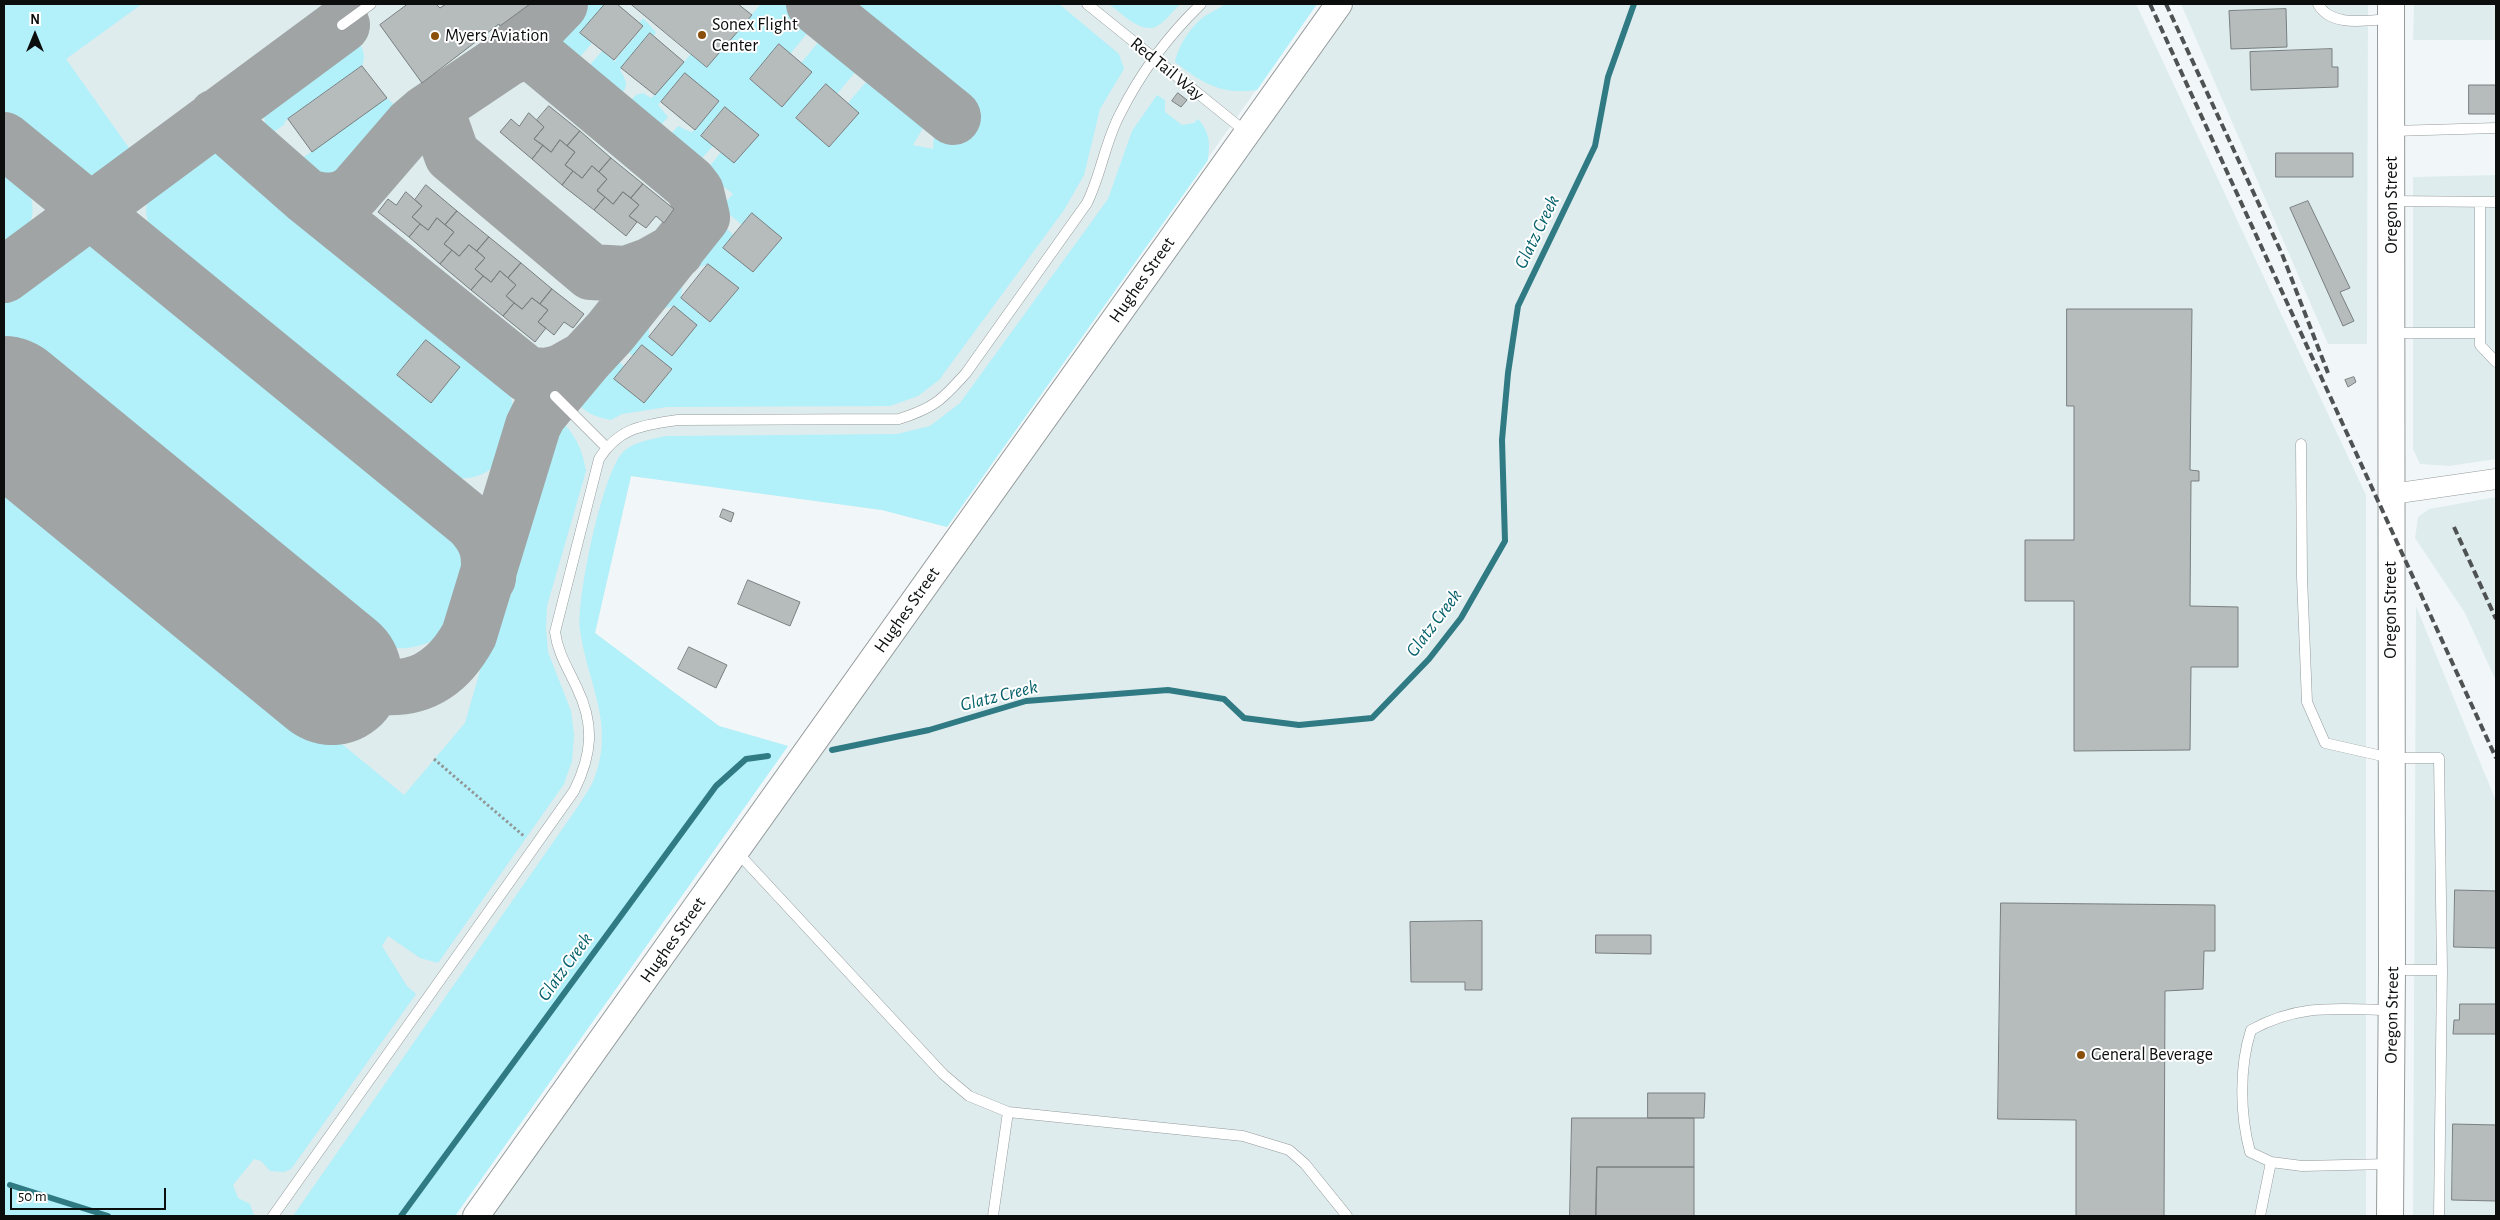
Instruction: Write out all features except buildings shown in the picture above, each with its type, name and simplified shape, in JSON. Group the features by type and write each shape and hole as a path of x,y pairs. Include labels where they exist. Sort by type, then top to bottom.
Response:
{"street":[{"name":"Hughes Street","path":"476,1216 1339,4"},
{"name":"Oregon Street","path":"2390,1216 2392,970 2392,11"},
{"path":"2392,494 2496,479"}],"lane":[{"path":"342,25 371,4"},
{"name":"Red Tail Way","path":"1087,4 1247,133"},
{"path":"272,1216 574,791 585,768 589,748 585,706 562,659 556,632 600,458 606,447 613,440 633,428 678,420 899,419 926,410 944,398 972,365 1087,203 1098,181 1119,115 1178,26 1201,4"},
{"path":"2318,4 2322,11 2337,20 2392,11"},
{"path":"2392,131 2496,128"},
{"path":"2392,201 2496,202"},
{"path":"2480,202 2480,345 2496,362"},
{"path":"2392,333 2480,333"},
{"path":"555,396 606,447"},
{"path":"2301,444 2302,577 2307,702 2325,743 2391,758 2439,758 2442,970 2439,1216"},
{"path":"736,851 943,1074 969,1096 1008,1112 1253,1139 1289,1150 1305,1164 1347,1216"},
{"path":"2392,970 2442,970"},
{"path":"2390,1164 2302,1166 2271,1162 2250,1152 2244,1128 2245,1048 2251,1030 2274,1018 2310,1009 2391,1010"},
{"path":"993,1216 1008,1112"},
{"path":"2260,1216 2271,1162"}],"path":[{"path":"434,759 536,845"}],"shaded area":[{"path":"4,4 1317,4 947,527 882,510 631,476 595,633 719,726 788,746 455,1216 4,1216"},
{"path":"4,4 142,4 66,59 134,155 119,167 101,175 88,176 75,172 49,158 4,119"},
{"path":"570,4 605,4 581,33 592,43 573,65 548,43 547,28"},
{"path":"761,4 788,4 814,25 790,54 779,44 750,79 782,107 812,72 801,63 825,34 861,65 837,94 825,84 796,118 829,147 859,113 848,103 873,74 923,115 926,123 913,145 933,149 934,136 938,129 948,135 968,109 842,4 1059,4 1119,54 1124,69 1100,109 1084,175 1064,210 939,380 918,396 890,406 667,407 622,414 611,420 591,414 578,402 572,389 605,350 625,367 615,379 644,403 672,370 643,345 633,356 613,340 636,309 649,319 649,337 672,356 697,325 674,306 657,310 644,300 671,269 683,278 681,298 709,322 738,288 708,264 691,270 678,260 713,218 734,235 724,248 753,272 782,238 742,225 721,207 733,194 705,172 721,152 734,163 758,134 725,107 701,136 713,146 695,166 665,141 678,126 691,132 695,130 719,101 685,73 658,105 668,117 655,132 625,107 636,95 643,93 651,98 655,95 691,54 707,67"},
{"path":"1109,4 1180,4 1157,26 1151,28 1138,25"},
{"path":"1225,4 1317,4 1257,90 1233,91 1204,82 1175,62 1182,43 1195,25 1205,16"},
{"path":"1355,4 2136,4 2366,495 2366,1216 491,1216"},
{"path":"2181,4 2368,4 2367,344 2328,344"},
{"path":"2414,4 2496,4 2496,40 2413,40"},
{"path":"643,18 656,32 654,36 650,33 620,70 625,79 626,86 616,101 583,73 602,51 616,62 616,59 643,27 639,23"},
{"path":"353,36 364,53 362,66 288,119 284,122 285,124 267,137 264,117 275,95"},
{"path":"1157,95 1165,100 1165,112 1182,125 1194,123 1198,119 1202,124 1208,138 1208,160 947,527 882,510 631,476 595,633 719,726 788,746 455,1216 293,1216 579,805 593,782 600,759 601,722 580,630 582,592 600,508 616,463 624,451 650,439 667,436 897,434 930,426 960,403 1108,199 1132,131"},
{"path":"387,98 400,110 400,114 342,181 336,184 324,184 295,168 301,159"},
{"path":"210,148 224,148 243,156 499,368 512,400 515,423 509,442 497,463 481,475 471,478 449,477 438,473 163,248 149,225 146,214 150,195 164,176 196,154"},
{"path":"4,160 19,175 30,194 32,215 29,225 22,235 4,250"},
{"path":"2496,175 2496,459 2449,466 2420,464 2413,449 2413,177"},
{"path":"84,243 104,247 139,272 454,531 468,552 472,571 460,609 442,633 424,644 407,648 388,647 364,640 16,354 4,333 5,298 17,282 55,254"},
{"path":"554,413 576,439 586,471 547,606 548,652 571,711 574,735 572,761 564,784 438,963 420,958 388,936 382,946 407,986 416,994 291,1169 284,1172 270,1171 261,1161 254,1159 233,1185 238,1198 250,1204 254,1216 4,1216 4,466 404,795 465,723"},
{"path":"2496,497 2496,681 2465,613 2415,538 2418,517 2429,509"},
{"path":"2416,606 2496,801 2496,1216 2413,1216"}],"waterway":[{"name":"Glatz Creek","path":"832,750 929,730 1026,701 1168,690 1224,699 1244,718 1299,725 1372,718 1429,659 1461,618 1505,541 1502,440 1508,373 1518,306 1595,146 1608,77 1634,4"},
{"name":"Glatz Creek","path":"401,1216 716,786 746,759 768,756"},
{"name":"Glatz Creek","path":"10,1185 108,1216"}],"taxiway":[{"path":"508,58 560,4"},
{"path":"814,4 953,117"},
{"path":"4,275 342,25"},
{"path":"216,117 307,197 528,375 548,376 562,372 585,359 610,332 702,217 696,192 689,183 532,52 523,52 508,58 426,113 411,126 354,192 348,196 337,200 320,200 307,197"},
{"path":"441,102 438,108 439,118 452,155 591,272 626,274 651,265 676,251"},
{"path":"4,140 471,522 485,541 489,562 488,578"},
{"path":"332,675 353,682 392,688 410,685 427,679 442,669 456,655 469,635 533,426 539,414 585,359"}],"runway":[{"path":"4,406 332,675"}],"railway":[{"path":"2150,4 2496,758"},
{"path":"2166,4 2282,254 2328,373"},
{"path":"2454,527 2496,619"}],"place":[{"name":"Sonex Flight Center","path":"702,35"},
{"name":"Myers Aviation","path":"435,36"},
{"name":"General Beverage","path":"2081,1055"}]}
